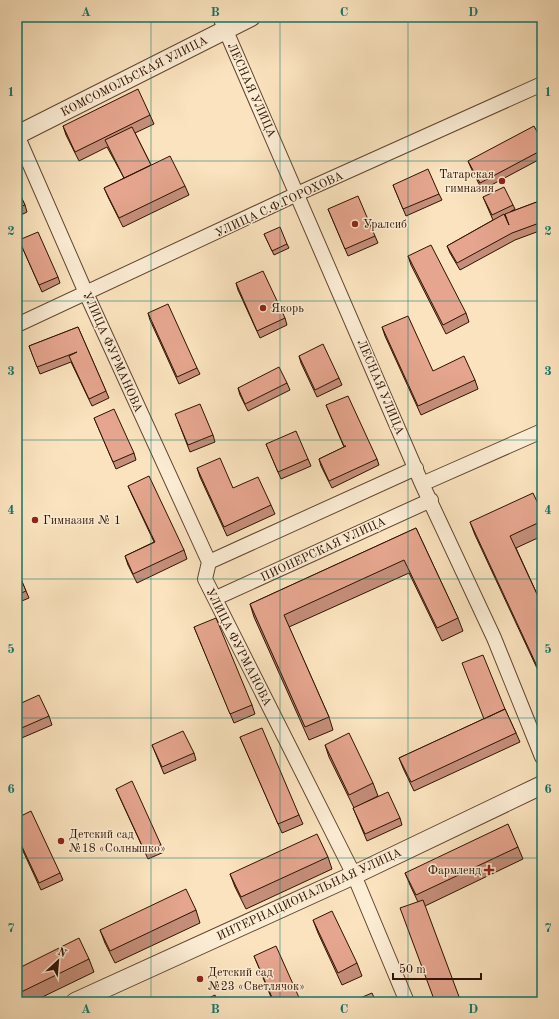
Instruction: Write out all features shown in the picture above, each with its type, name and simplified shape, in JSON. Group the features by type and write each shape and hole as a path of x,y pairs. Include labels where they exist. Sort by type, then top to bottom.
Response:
{"street":[{"name":"КОМСОМОЛЬСКАЯ УЛИЦА","path":"17,135 223,23 251,17"},
{"name":"ЛЕСНАЯ УЛИЦА","path":"223,23 422,484 431,500 494,638 542,757"},
{"name":"УЛИЦА С.Ф.ГОРОХОВА","path":"17,325 297,194 542,84"},
{"name":"УЛИЦА ФУРМАНОВА","path":"17,135 86,293 209,562 205,579 216,598 354,875 407,1002"},
{"path":"422,484 542,431"},
{"path":"209,562 416,468"},
{"name":"ПИОНЕРСКАЯ УЛИЦА","path":"216,598 431,500"},
{"name":"ИНТЕРНАЦИОНАЛЬНАЯ УЛИЦА","path":"75,1002 354,875 542,785"}],"building":[{"path":"539,17 542,17 542,24"},
{"path":"138,89 150,115 75,152 63,126"},
{"path":"534,126 542,141 542,150 480,183 468,161"},
{"path":"132,127 151,165 124,178 105,140"},
{"path":"170,156 185,186 119,218 104,188"},
{"path":"428,169 439,194 403,209 393,185"},
{"path":"504,187 513,205 492,215 483,197"},
{"path":"17,189 25,205 17,208"},
{"path":"358,196 375,236 345,249 328,209"},
{"path":"542,200 542,222 512,233 457,263 447,246 504,214 509,225 505,214"},
{"path":"280,227 287,244 272,251 264,234"},
{"path":"38,232 58,277 39,285 19,240"},
{"path":"431,245 466,313 443,325 408,256"},
{"path":"263,271 285,318 257,331 236,283"},
{"path":"168,304 197,368 177,377 148,313"},
{"path":"408,316 433,371 464,356 475,380 418,406 382,327"},
{"path":"78,327 106,391 89,399 69,356 77,352 37,367 29,346"},
{"path":"323,344 339,378 315,390 299,356"},
{"path":"279,367 287,383 245,404 238,388"},
{"path":"17,368 20,374 17,376"},
{"path":"348,396 377,459 329,481 319,459 346,446 344,446 326,405"},
{"path":"200,404 213,435 188,445 175,414"},
{"path":"114,409 134,453 113,462 94,418"},
{"path":"296,431 308,459 278,472 266,444"},
{"path":"220,458 233,488 258,477 271,505 224,527 197,468"},
{"path":"149,476 184,550 133,574 125,556 155,542 128,486"},
{"path":"533,493 542,512 542,521 510,536 542,605 542,677 470,522"},
{"path":"416,528 458,618 437,628 404,560 284,615 329,717 305,727 250,604"},
{"path":"17,570 26,591 17,595"},
{"path":"216,618 252,705 230,714 194,627"},
{"path":"483,655 505,709 484,719 462,663"},
{"path":"39,695 49,716 17,730 17,705"},
{"path":"505,709 516,733 411,782 399,758"},
{"path":"262,728 299,815 278,824 240,737"},
{"path":"183,731 194,753 162,767 152,745"},
{"path":"349,733 373,783 349,795 325,745"},
{"path":"132,781 161,845 145,852 116,789"},
{"path":"388,792 400,818 365,834 353,808"},
{"path":"31,811 60,873 39,883 17,836 17,818"},
{"path":"508,824 518,847 416,895 405,873"},
{"path":"317,834 328,857 241,897 230,874"},
{"path":"186,889 196,910 110,951 100,930"},
{"path":"423,900 461,1002 435,1002 400,908"},
{"path":"332,911 357,963 338,973 313,920"},
{"path":"79,938 89,959 17,994 17,969"},
{"path":"276,946 301,1002 274,1002 254,956"},
{"path":"372,993 376,1002 353,1002 353,1001"},
{"path":"215,995 218,1002 200,1002"}],"place":[{"name":"Татарская гимназия","path":"502,181"},
{"name":"Уралсиб","path":"355,224"},
{"name":"Якорь","path":"263,308"},
{"name":"Гимназия № 1","path":"35,520"},
{"name":"Детский сад №18 «Солнышко»","path":"61,841"},
{"name":"Фармленд","path":"489,870"},
{"name":"Детский сад №23 «Светлячок»","path":"200,979"}]}
